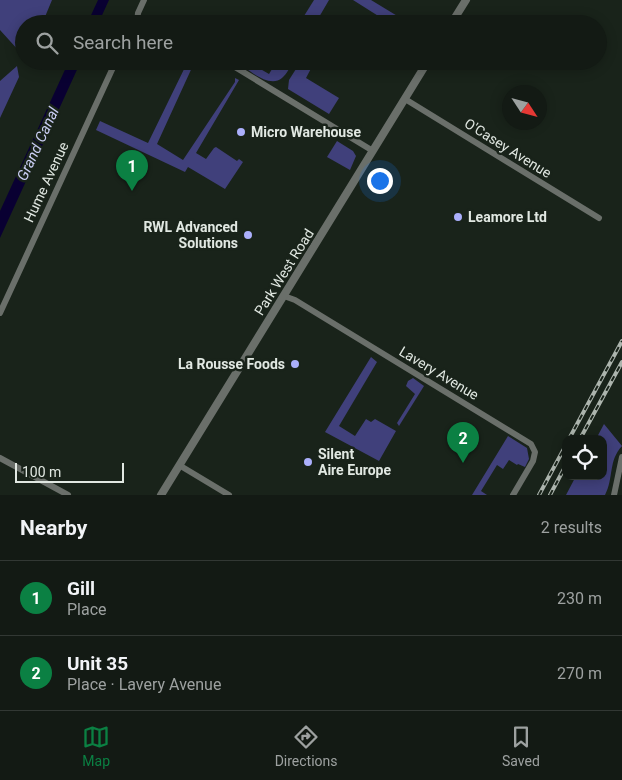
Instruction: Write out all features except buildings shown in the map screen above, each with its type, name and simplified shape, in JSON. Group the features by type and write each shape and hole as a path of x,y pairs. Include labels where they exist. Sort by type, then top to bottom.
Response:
{"street":[{"path":"138,15 144,0"},
{"path":"457,15 466,0"},
{"name":"Hume Avenue","path":"0,313 112,70"},
{"path":"240,70 373,151"},
{"name":"Park West Road","path":"161,495 423,70"},
{"name":"O'Casey Avenue","path":"405,99 599,218"},
{"name":"Lavery Avenue","path":"284,296 295,300 531,444 535,452 533,461 513,495"},
{"path":"614,495 622,457"},
{"path":"0,458 68,495"},
{"path":"179,466 230,495"}],"shaded area":[{"path":"0,0 52,0 46,15 15,15 15,47 0,30"},
{"path":"314,0 329,0 320,15 305,15"},
{"path":"353,0 371,0 396,15 377,15"},
{"path":"15,68 15,70 18,70 19,77 0,118 0,81"},
{"path":"184,70 191,70 157,144 183,160 235,82 235,78 239,80 196,153 206,159 216,147 237,161 239,159 243,162 225,189 188,167 185,172 96,130 100,121 148,143"},
{"path":"248,70 262,70 269,74 271,70 288,70 277,81 258,77"},
{"path":"295,70 310,70 306,78 339,98 329,114 288,89 289,80"},
{"path":"337,141 353,151 356,156 350,170 327,157"},
{"path":"371,357 377,362 339,426 355,436 366,419 371,422 375,419 396,431 379,461 325,432"},
{"path":"413,378 424,386 399,426 397,423 415,394 406,386 408,381"},
{"path":"604,424 622,446 615,458 605,495 566,495 574,480 607,480 607,435 598,435"},
{"path":"508,436 527,448 529,459 525,467 509,460 503,469 497,465 481,491 487,495 472,495"}],"water":[{"path":"98,0 109,0 102,15 91,15"},
{"name":"Grand Canal","path":"65,70 77,70 0,238 0,211"}],"railway":[{"path":"571,435 622,341"},
{"path":"582,435 622,362"},
{"path":"539,495 562,452"},
{"path":"550,495 562,472"}],"place":[{"name":"Micro Warehouse","path":"241,132"},
{"name":"Gill","path":"132,191"},
{"name":"Leamore Ltd","path":"458,217"},
{"name":"RWL Advanced Solutions","path":"248,235"},
{"name":"La Rousse Foods","path":"295,364"},
{"name":"Silent Aire Europe","path":"308,462"},
{"name":"Unit 35","path":"463,463"}]}
